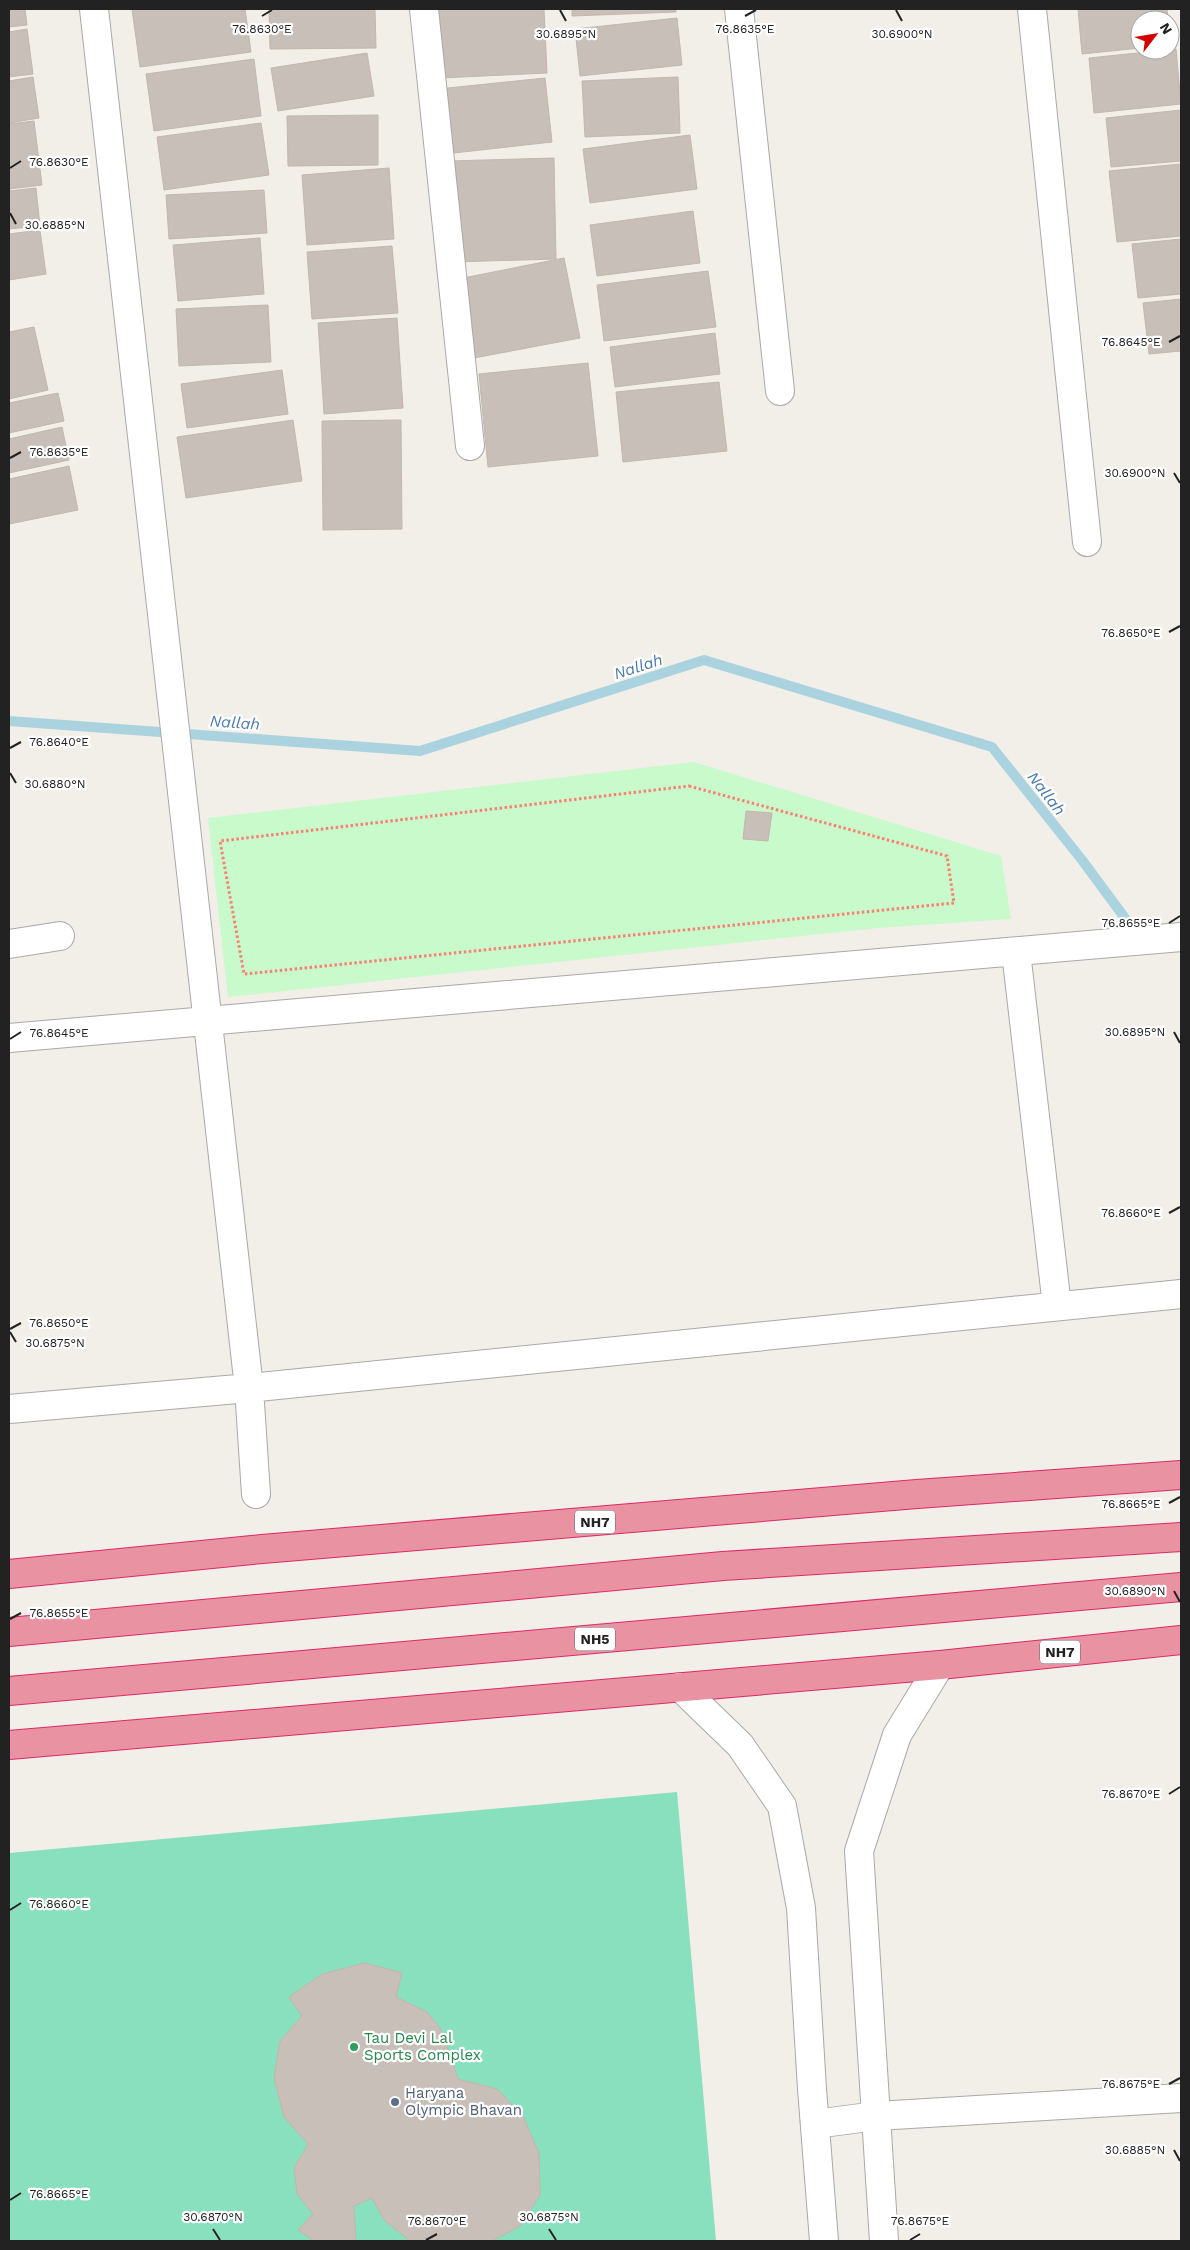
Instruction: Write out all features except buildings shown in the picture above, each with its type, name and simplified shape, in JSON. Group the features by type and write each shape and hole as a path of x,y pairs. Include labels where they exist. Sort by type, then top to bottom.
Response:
{"highway":[{"name":"NH7","path":"9,1574 262,1549 917,1494 1181,1475"},
{"path":"9,1632 723,1566 1181,1537"},
{"name":"NH5","path":"9,1691 1181,1586"},
{"name":"NH7","path":"9,1745 940,1664 1181,1640"}],"street":[{"path":"94,9 249,1388 256,1494"},
{"path":"424,9 470,446"},
{"path":"739,9 780,391"},
{"path":"1032,9 1087,542"},
{"path":"9,944 60,936"},
{"path":"10,1034 208,1022 1181,937"},
{"path":"1016,952 1057,1306"},
{"path":"9,1409 249,1388 1181,1294"},
{"path":"884,2241 860,1851 897,1735 940,1664"},
{"path":"680,1687 740,1745 782,1806 801,1908 824,2241"},
{"path":"815,2124 876,2116 1181,2098"}],"path":[{"path":"689,786 948,856 954,903 244,974 220,841 689,786"}],"green space":[{"path":"694,762 1001,856 1011,919 878,928 228,997 208,818"},
{"name":"Tau Devi Lal Sports Complex","path":"677,1792 716,2241 9,2241 9,1853"}],"waterway":[{"name":"Nallah","path":"9,721 420,751 704,660 992,747 1082,860 1136,933 1140,933"}],"place":[{"name":"Tau Devi Lal Sports Complex","path":"354,2047"},
{"name":"Haryana Olympic Bhavan","path":"395,2102"}]}
